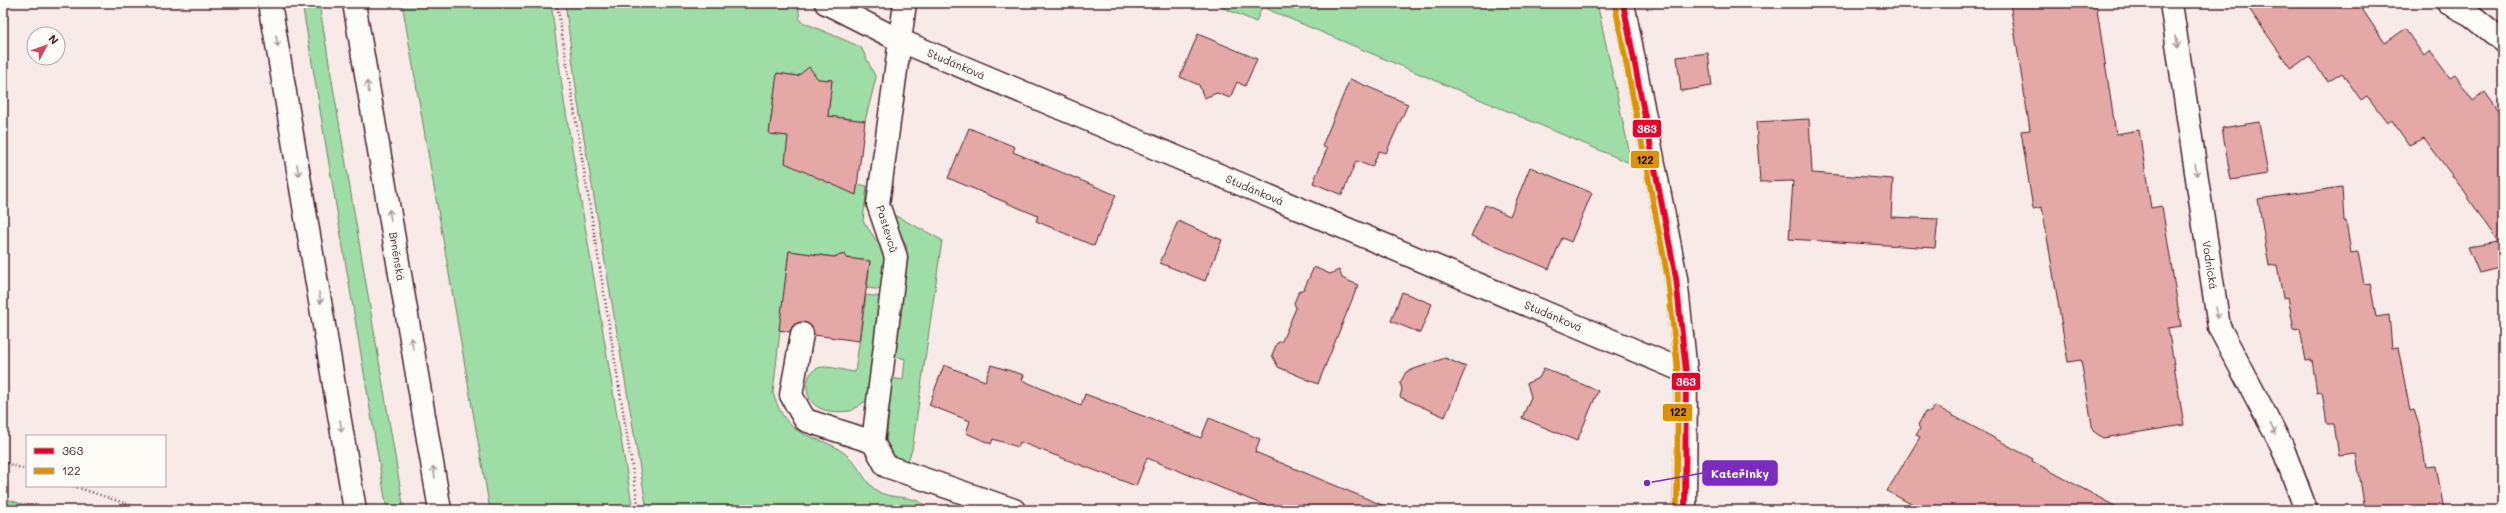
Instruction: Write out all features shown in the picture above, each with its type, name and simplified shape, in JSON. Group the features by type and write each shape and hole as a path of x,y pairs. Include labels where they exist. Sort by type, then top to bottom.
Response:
{"main road":[{"path":"270,3 355,510"},
{"name":"Brněnská","path":"354,3 440,510"},
{"name":"Studánková","path":"826,3 899,40 1686,372"},
{"name":"Pastevců","path":"873,442 896,256 878,204 905,3"},
{"path":"1623,3 1676,278 1686,372 1685,510"},
{"name":"Vodnická","path":"2171,3 2219,327 2282,446 2306,510"},
{"path":"2448,3 2471,15 2503,41"},
{"path":"802,334 791,395 805,420 873,442 886,466 1014,510"}],"path":[{"path":"557,3 639,510"},
{"path":"3,462 26,470"},
{"path":"77,487 145,510"}],"green space":[{"path":"302,3 319,3 404,510 387,510"},
{"path":"402,3 551,3 564,101 633,510 490,510"},
{"path":"565,3 798,3 800,21 861,47 876,78 865,121 828,116 832,80 817,79 812,71 806,70 800,76 777,74 769,133 788,136 856,194 858,184 867,186 863,221 885,253 883,290 867,288 870,261 846,258 845,254 834,257 789,251 773,393 780,410 788,422 796,430 805,435 826,442 849,457 874,489 891,496 913,499 925,505 929,510 647,510 578,103"},
{"path":"1212,3 1597,3 1632,164 1262,7 1256,22"},
{"path":"894,215 942,240 912,450 906,466 895,463 886,444 892,378 903,380 905,359 895,356 907,247 895,223"},
{"path":"866,295 882,297 867,400 851,411 837,412 819,408 808,395 807,382 809,376 817,368 824,367 855,372"},
{"path":"3,498 40,510 3,510"}],"building":[{"path":"2010,3 2096,3 2116,134 2139,130 2151,208 2162,206 2181,326 2168,328 2184,425 2103,438 2093,431 2081,360 2068,362 2042,207 2033,209 2021,131 2030,130"},
{"path":"2245,3 2358,3 2385,43 2405,29 2424,56 2430,51 2450,78 2455,75 2473,101 2485,92 2503,118 2503,267 2479,273 2468,247 2498,242 2463,190 2424,138 2409,145 2391,119 2387,122 2367,96 2361,100 2342,73 2328,82 2309,56 2291,69"},
{"path":"1198,34 1257,59 1245,86 1237,82 1230,98 1217,93 1204,98 1199,85 1180,77"},
{"path":"1708,53 1712,86 1681,91 1677,57"},
{"path":"809,67 818,79 832,80 828,116 865,121 856,195 785,163 788,136 769,134 777,73 798,76"},
{"path":"1350,79 1408,104 1386,153 1379,151 1372,167 1356,161 1342,195 1313,183 1327,149 1322,146"},
{"path":"1809,119 1812,173 1893,179 1891,217 1938,219 1935,248 1789,239 1793,181 1760,182 1756,122"},
{"path":"2259,122 2268,174 2231,180 2222,128"},
{"path":"969,128 1015,147 1013,152 1116,195 1094,246 1036,221 1038,216 948,178"},
{"path":"1530,167 1592,193 1571,242 1562,238 1549,269 1471,236 1485,205 1510,216"},
{"path":"2342,187 2344,221 2346,221 2351,253 2358,252 2364,284 2370,283 2376,317 2389,315 2392,348 2398,347 2410,411 2414,410 2419,425 2426,467 2436,466 2444,510 2365,510 2356,454 2339,456 2334,424 2327,424 2322,392 2317,393 2312,360 2306,361 2300,329 2294,330 2288,297 2283,298 2277,265 2269,266 2258,199"},
{"path":"1178,221 1222,240 1205,281 1160,263"},
{"path":"789,251 834,257 845,254 846,258 870,261 859,341 814,335 810,325 804,322 793,326 790,332 779,330"},
{"path":"1314,267 1330,274 1339,270 1342,278 1358,285 1318,384 1278,367 1272,355 1277,343 1282,341 1296,308 1294,303 1299,291 1304,289"},
{"path":"1402,292 1432,304 1420,333 1391,321"},
{"path":"1445,358 1466,367 1445,417 1400,397 1402,389 1400,383 1406,372"},
{"path":"944,365 985,381 991,365 1024,375 1022,380 1081,406 1085,394 1201,438 1209,418 1260,439 1255,452 1394,510 1276,510 1147,458 1136,486 1020,442 1018,447 993,439 991,444 966,433 970,421 929,405"},
{"path":"1544,368 1598,391 1577,441 1522,418 1531,397 1527,383 1539,378"},
{"path":"1935,406 2033,459 2032,461 2122,510 1922,510 1887,491 1920,437 1916,435 1920,429 1918,425 1925,412 1931,412"}],"transit line":[{"name":"363","path":"1623,3 1676,278 1686,372 1685,510"},
{"name":"122","path":"1615,5 1668,279 1678,372 1677,510"}],"place":[{"name":"Kateřinky","path":"1647,483"}]}
